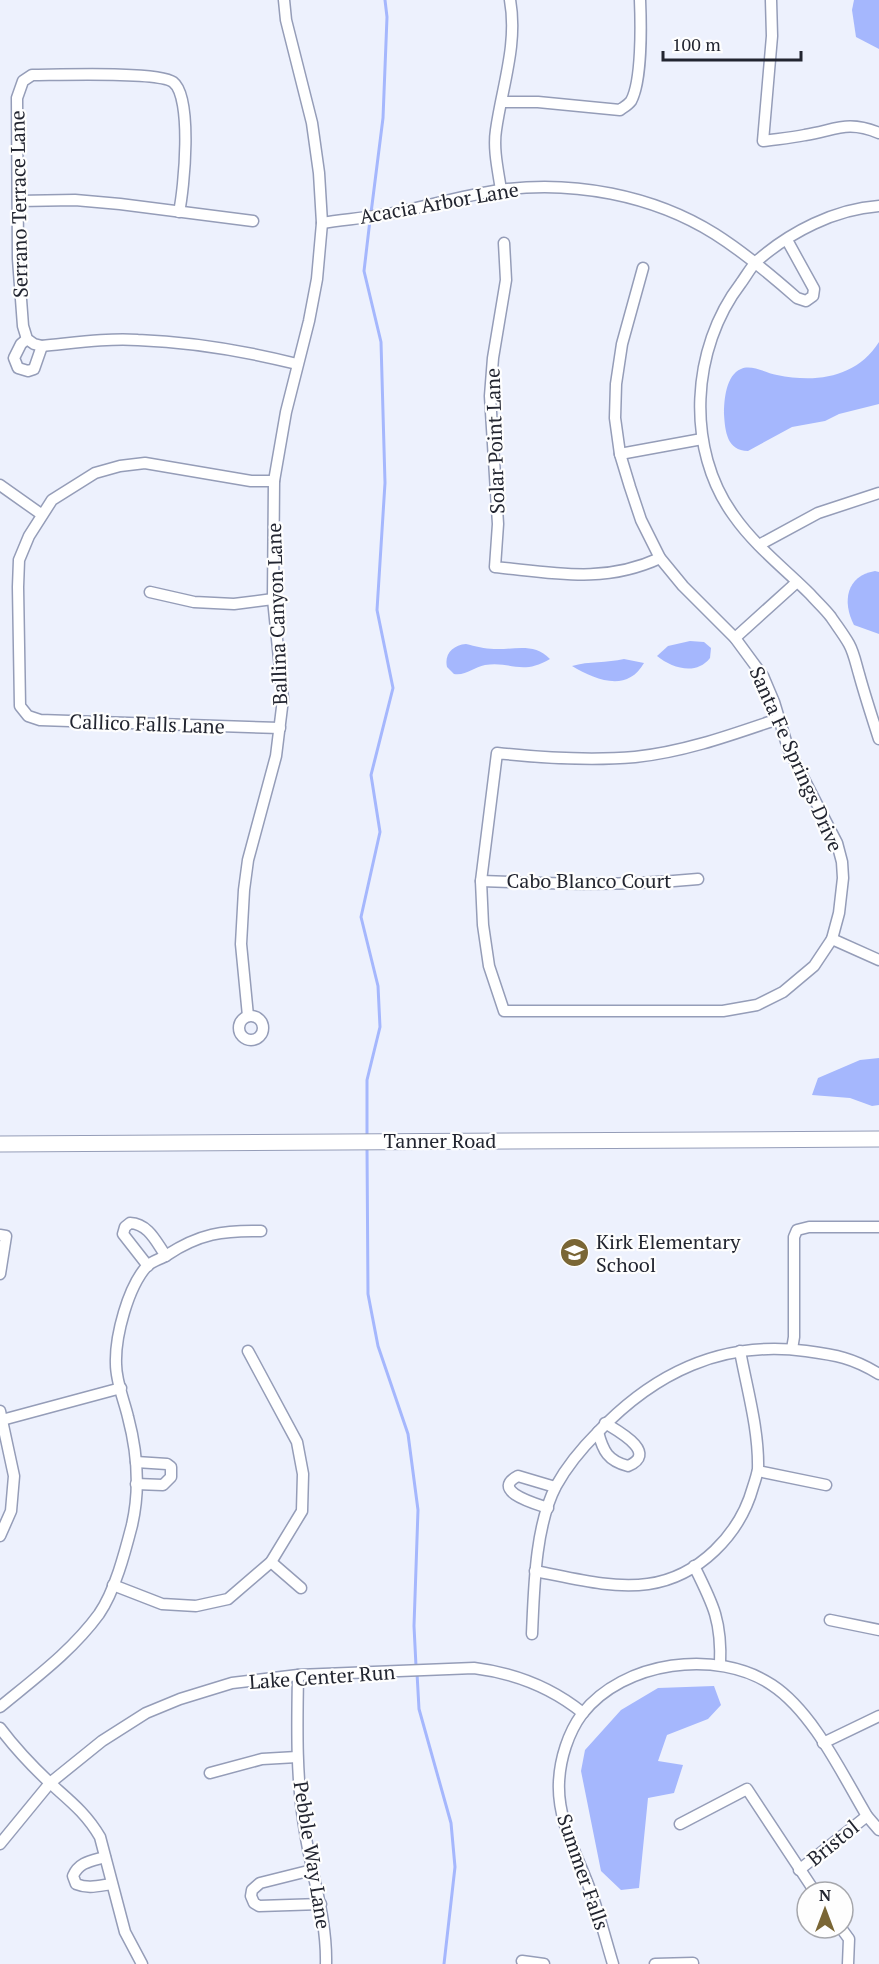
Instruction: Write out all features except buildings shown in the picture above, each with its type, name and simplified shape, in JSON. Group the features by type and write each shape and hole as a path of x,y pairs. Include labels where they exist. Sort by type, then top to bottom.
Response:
{"main road":[{"name":"Tanner Road","path":"0,1144 879,1138"}],"street":[{"name":"Ballina Canyon Lane","path":"248,1016 241,944 244,890 248,860 276,756 283,699 273,599 274,481 279,445 317,279 322,223 319,173 312,123 286,20 284,0"},
{"path":"501,190 495,155 495,131 502,102 512,32 510,0"},
{"path":"502,102 538,102 620,110 626,106 634,93 639,62 640,0"},
{"path":"771,0 772,36 763,141 807,135 852,125 879,133"},
{"name":"Serrano Terrace Lane","path":"34,343 23,326 18,259 17,98 23,81 32,75 138,75 166,79 175,83 178,89 186,143 184,177 178,212"},
{"name":"Acacia Arbor Lane","path":"322,223 400,212 501,190 538,187 599,191 660,207 693,221 756,262 797,298 806,301 813,296 814,289 787,240"},
{"path":"18,201 75,200 253,221"},
{"path":"878,733 850,646 830,615 759,545 734,516 720,492 702,439 700,396 702,375 710,343 720,319 735,290 756,262 810,225 837,214 879,206"},
{"name":"Solar Point Lane","path":"504,243 506,280 493,358 490,396 498,524 495,567 585,576 626,571 660,558"},
{"name":"Santa Fe Springs Drive","path":"481,881 483,925 489,966 504,1011 723,1011 757,1005 783,992 814,966 832,939 839,913 843,878 837,843 788,748 774,702 763,676 735,638 660,558 641,520 621,454 615,418 616,384 622,345 643,268"},
{"path":"34,343 34,369 28,371 18,368 14,358 21,344 34,343 98,340 138,339 223,348 297,364"},
{"path":"621,454 702,439"},
{"path":"0,485 41,514 52,500 95,473 120,466 145,463 251,481 274,481"},
{"path":"759,545 818,513 879,493"},
{"name":"Callico Falls Lane","path":"41,514 19,560 20,706 28,716 40,720 280,728"},
{"path":"735,638 797,582"},
{"path":"150,592 194,602 234,604 273,599"},
{"path":"481,881 497,753 591,760 636,757 677,750 719,739 778,718"},
{"name":"Cabo Blanco Court","path":"481,881 568,885 658,883 698,879"},
{"path":"832,939 879,960"},
{"path":"148,1266 123,1234 125,1227 130,1223 138,1223 148,1230 166,1256"},
{"path":"792,1349 794,1237 797,1230 809,1227 879,1227"},
{"path":"0,1707 54,1663 79,1638 100,1612 113,1585 132,1522 135,1484 136,1462 133,1438 116,1365 123,1314 133,1290 148,1266 183,1244 235,1230 261,1231"},
{"path":"0,1274 3,1236"},
{"path":"532,1634 535,1571 548,1508 555,1487 574,1457 628,1402 662,1379 687,1366 740,1351 771,1348 829,1354 858,1361 879,1374"},
{"path":"113,1585 162,1605 196,1606 228,1599 270,1562 302,1511 303,1474 297,1442 248,1351"},
{"path":"535,1571 593,1582 650,1583 677,1575 717,1549 736,1526 750,1501 758,1471 754,1425 740,1351"},
{"path":"0,1536 11,1511 14,1476 1,1416 121,1388"},
{"path":"597,1432 603,1450 610,1459 628,1466 636,1463 639,1450 631,1440 606,1423"},
{"path":"135,1484 163,1485 171,1477 171,1467 167,1464 136,1462"},
{"path":"758,1471 826,1485"},
{"path":"548,1508 515,1496 509,1485 512,1479 518,1476 555,1487"},
{"path":"270,1562 301,1588"},
{"path":"694,1566 719,1621 722,1642 720,1665"},
{"path":"830,1620 879,1630"},
{"path":"583,1713 615,1686 632,1676 661,1667 687,1664 720,1665 752,1675 771,1684 792,1701 809,1721 867,1816 879,1830"},
{"name":"Lake Center Run","path":"0,1844 50,1783 102,1741 154,1710 180,1699 232,1683 298,1675 474,1668 521,1677 572,1704 583,1713"},
{"name":"Pebble Way Lane","path":"298,1675 297,1757 304,1830 324,1921 326,1964"},
{"name":"Summer Falls","path":"583,1713 573,1727 565,1748 559,1783 560,1800 567,1834 592,1896 613,1964"},
{"path":"823,1743 879,1716"},
{"path":"0,1728 18,1751 50,1783 79,1807 100,1837 125,1932 142,1964"},
{"path":"210,1773 262,1759 297,1757"},
{"path":"680,1824 747,1789 807,1880"},
{"name":"Bristol","path":"800,1870 867,1816"},
{"path":"105,1857 83,1863 73,1876 76,1884 83,1887 111,1884"},
{"path":"312,1870 260,1883 252,1890 251,1896 254,1903 259,1906 321,1904"},
{"path":"848,1964 849,1940"},
{"path":"522,1961 544,1964"},
{"path":"655,1964 693,1963"}],"water":[{"path":"854,0 879,0 879,49 856,37 852,10"},
{"path":"879,342 879,404 839,414 825,421 792,427 748,451 731,444 726,433 724,408 729,382 736,372 749,368 777,375 820,378 847,370 859,363"},
{"path":"879,572 879,634 854,625 848,608 849,591 852,584 865,574"},
{"path":"690,641 704,642 711,648 710,658 698,667 677,667 657,656 668,646"},
{"path":"466,644 491,649 537,650 550,659 531,667 494,664 481,666 462,674 454,674 447,667 448,654 453,648"},
{"path":"624,659 644,663 629,678 620,681 591,676 572,666 585,663"},
{"path":"879,1058 879,1105 872,1106 850,1098 812,1095 818,1078 860,1060"},
{"path":"714,1686 721,1705 708,1719 667,1735 658,1761 683,1765 674,1793 648,1798 639,1888 621,1890 601,1871 581,1771 585,1750 621,1710 658,1688"}],"waterway":[{"path":"371,213 383,118 387,17 385,0"},
{"path":"367,1136 367,1080 380,1027 378,986 361,917 380,832 371,775 393,688 377,610 385,483 381,342 364,271 370,220"},
{"path":"367,1146 368,1294 378,1346 408,1434 418,1510 414,1626 416,1666"},
{"path":"417,1673 419,1709 451,1823 455,1867 444,1964"}],"place":[{"name":"Kirk Elementary School","path":"575,1253"}]}
